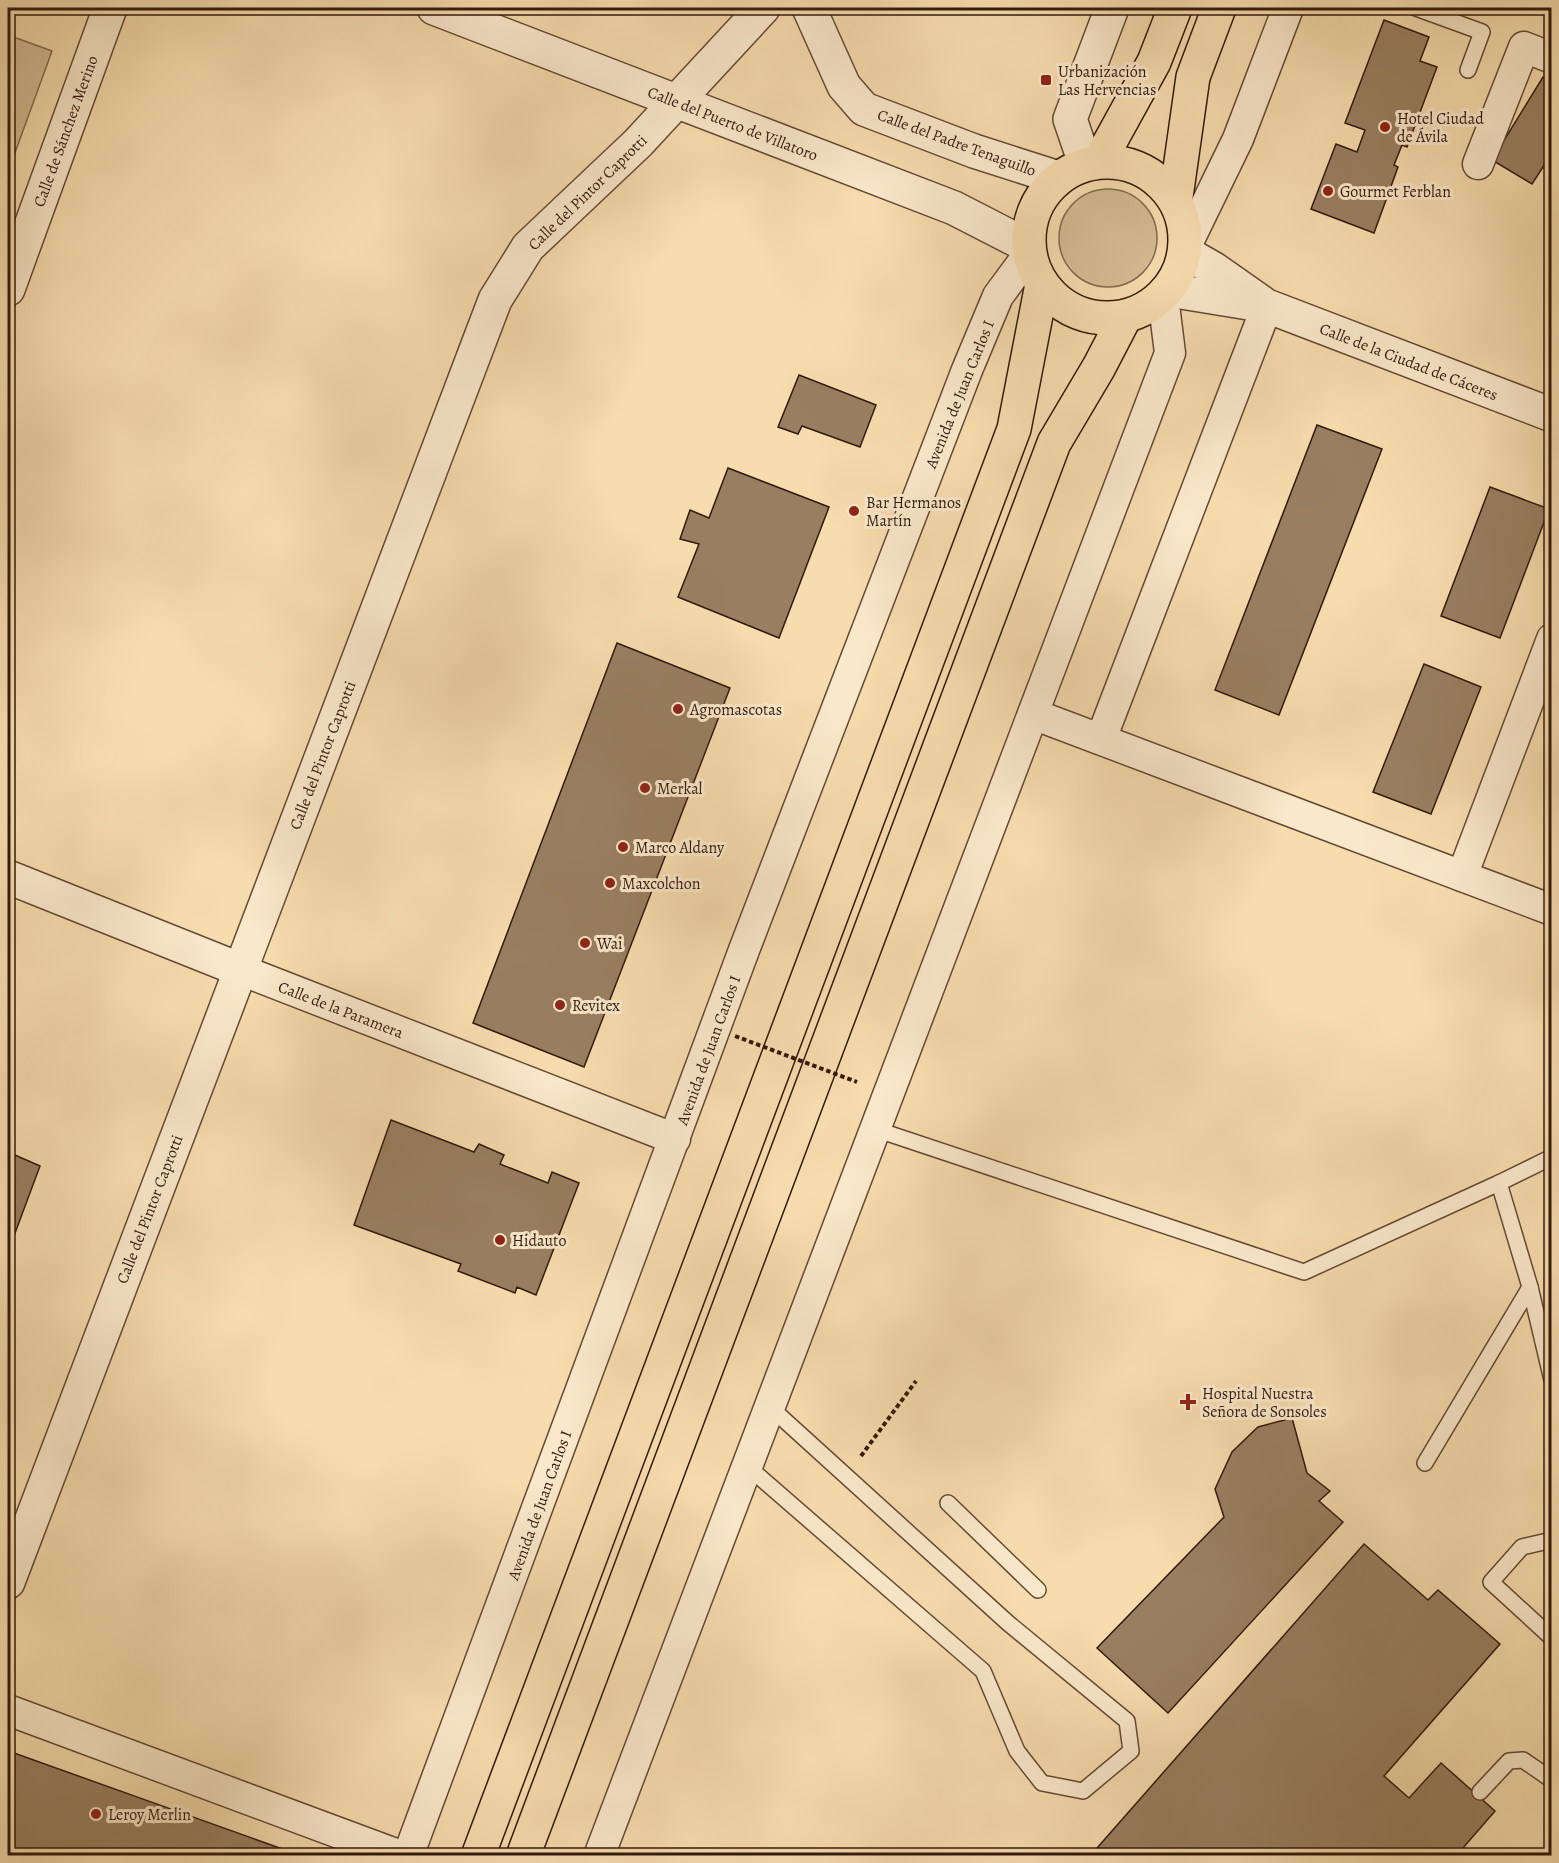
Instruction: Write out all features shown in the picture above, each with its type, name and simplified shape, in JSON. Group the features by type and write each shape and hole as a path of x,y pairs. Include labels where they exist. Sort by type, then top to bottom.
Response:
{"highway":[{"path":"1175,8 1154,62 1081,167 1035,208 1028,250 1042,284 1064,307 1093,318 1125,317 1166,294 1187,248 1176,197 1193,77 1219,8"},
{"path":"1081,167 1143,168 1176,197"},
{"path":"478,1856 1014,429 1042,284"},
{"path":"523,1856 1054,443 1099,367 1125,317"}],"street":[{"name":"Calle de Sánchez Merino","path":"8,289 110,8"},
{"name":"Calle del Puerto de Villatoro","path":"434,8 954,208 1028,250"},
{"name":"Calle del Pintor Caprotti","path":"8,1582 495,300 528,247 638,142 763,8"},
{"name":"Calle del Padre Tenaguillo","path":"809,8 844,86 864,109 974,151 1081,167"},
{"path":"1081,167 1070,119 1112,8"},
{"path":"1187,248 1238,139 1288,8"},
{"path":"1478,164 1524,47 1551,58"},
{"name":"Calle de la Ciudad de Cáceres","path":"1187,248 1267,306"},
{"name":"Avenida de Juan Carlos I","path":"408,1856 744,950 967,370 998,296 1028,250"},
{"path":"599,1856 1170,353 1166,294"},
{"name":"Calle de la Ciudad de Cáceres","path":"1166,294 1267,306 1549,408"},
{"path":"1101,739 1267,306"},
{"path":"1462,876 1551,639"},
{"path":"1033,714 1551,910"},
{"name":"Calle de la Paramera","path":"8,877 675,1139"},
{"path":"8,1710 401,1856"}],"lane":[{"path":"1416,8 1482,32 1468,70"},
{"path":"875,1129 1304,1272 1499,1184 1551,1157"},
{"path":"1499,1184 1530,1287 1551,1380"},
{"path":"1425,1463 1530,1287"},
{"path":"747,1466 983,1671 1017,1751 1042,1784 1083,1791 1131,1751 1127,1721 1008,1623 770,1407"},
{"path":"948,1503 1038,1590"},
{"path":"1551,1540 1522,1547 1491,1582 1551,1638"},
{"path":"1480,1792 1509,1761 1523,1760 1551,1780"}],"path":[{"path":"735,1036 857,1082"},
{"path":"847,1476 916,1381"}],"shaded area":[{"path":"8,35 52,51 8,172"},
{"path":"1098,189 1118,189 1143,203 1154,219 1157,238 1154,257 1143,273 1118,287 1098,287 1081,279 1067,265 1059,248 1059,228 1067,211 1081,197"}],"building":[{"name":"Hotel Ciudad de Ávila","path":"1384,20 1429,37 1420,61 1437,67 1407,147 1402,145 1394,165 1398,167 1374,233 1311,209 1336,144 1357,152 1365,130 1345,123"},
{"path":"1543,77 1552,82 1552,153 1532,184 1492,160"},
{"path":"799,375 876,405 860,447 802,426 798,434 778,427"},
{"path":"1317,425 1382,449 1279,715 1215,690"},
{"path":"728,468 829,507 779,638 678,597 699,544 680,539 690,510 709,518"},
{"path":"1490,487 1549,509 1500,638 1441,616"},
{"path":"617,643 730,688 584,1067 473,1023"},
{"path":"1424,664 1481,687 1431,814 1373,792"},
{"path":"391,1120 474,1152 479,1144 504,1155 500,1164 548,1183 552,1172 579,1183 536,1295 517,1287 515,1293 458,1271 461,1264 354,1225"},
{"path":"8,1152 40,1166 8,1252"},
{"path":"1292,1418 1307,1473 1330,1491 1319,1501 1343,1522 1168,1713 1097,1648 1224,1517 1215,1489 1232,1452 1258,1427"},
{"path":"1364,1544 1428,1600 1438,1590 1500,1644 1384,1776 1409,1798 1441,1763 1495,1811 1456,1856 1090,1856"},
{"name":"Leroy Merlin","path":"14,1753 302,1856 8,1856 8,1772"}],"place":[{"name":"Urbanización Las Hervencias","path":"1046,80"},
{"name":"Hotel Ciudad de Ávila","path":"1385,127"},
{"name":"Gourmet Ferblan","path":"1328,191"},
{"name":"Bar Hermanos Martín","path":"854,511"},
{"name":"Agromascotas","path":"678,709"},
{"name":"Merkal","path":"645,788"},
{"name":"Marco Aldany","path":"623,847"},
{"name":"Maxcolchon","path":"610,883"},
{"name":"Wai","path":"585,943"},
{"name":"Revitex","path":"560,1005"},
{"name":"Hidauto","path":"500,1240"},
{"name":"Hospital Nuestra Señora de Sonsoles","path":"1188,1402"},
{"name":"Leroy Merlin","path":"96,1814"}]}
